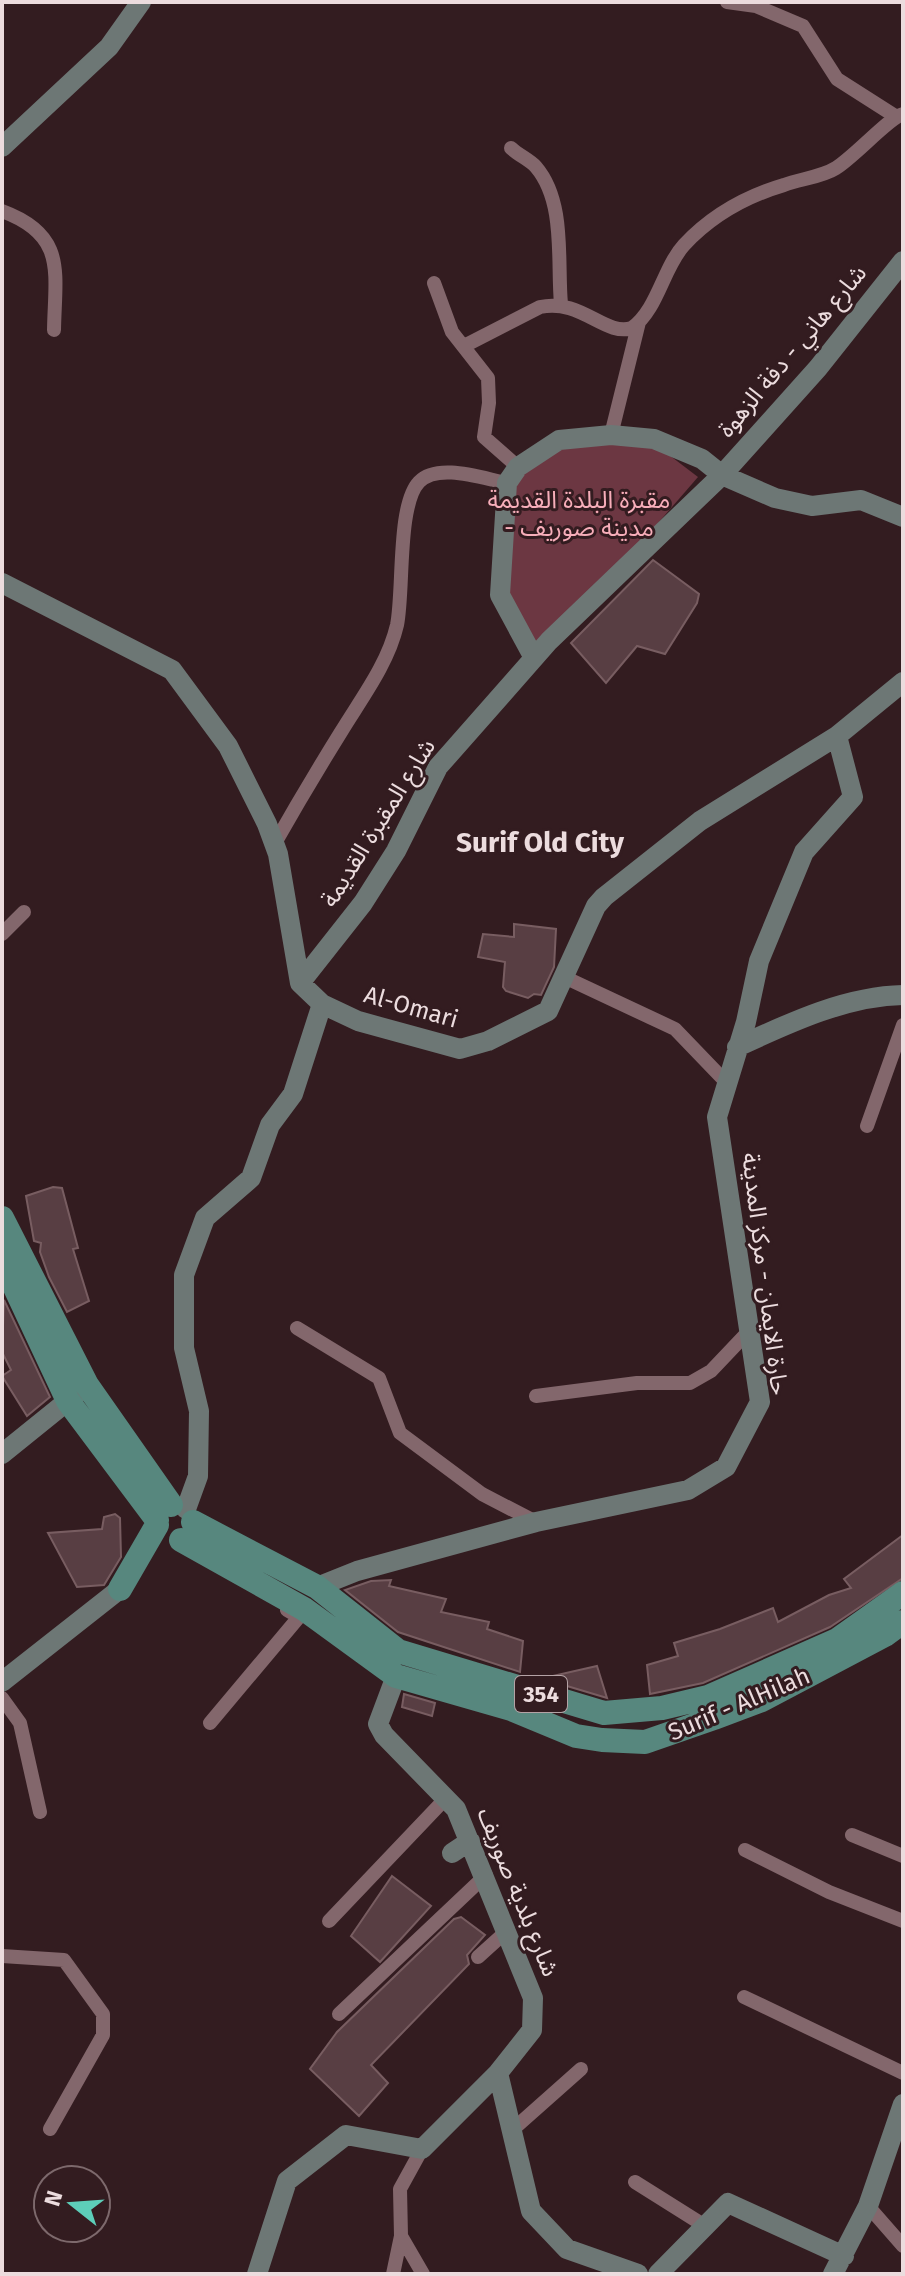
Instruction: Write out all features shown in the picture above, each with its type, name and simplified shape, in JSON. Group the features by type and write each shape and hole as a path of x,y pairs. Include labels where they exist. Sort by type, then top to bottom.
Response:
{"main road":[{"name":"354","path":"2,1218 87,1385 174,1523"},
{"name":"354","path":"2,1260 68,1401 174,1523"},
{"name":"Surif - AlHilah","path":"174,1523 317,1587 398,1651 604,1713 662,1708 708,1697 837,1640 903,1593"},
{"name":"Surif - AlHilah","path":"174,1523 304,1609 396,1676 511,1709 576,1736 645,1742 762,1700 885,1635 903,1622"},
{"path":"120,1589 174,1523"},
{"path":"274,1592 293,1598 317,1587"}],"street":[{"path":"2,147 109,47 141,2"},
{"path":"611,435 639,321 668,266 697,232 753,197 833,170 863,149 899,115 837,79 803,26 756,6 727,2"},
{"path":"511,148 536,166 550,195 559,238 561,304"},
{"path":"2,211 39,231 54,252 54,330"},
{"name":"شارع هاني - دفة الزهوة","path":"722,475 818,368 903,261"},
{"path":"434,283 452,332 488,378 489,403 484,437 512,475 500,595 534,658"},
{"path":"464,346 540,307 561,304 582,310 615,329 629,329 639,321"},
{"path":"275,843 379,671 396,627 404,577 401,539 415,486 425,477 442,473 512,475 559,440 611,435 654,439 702,459 722,475 775,498 812,506 861,500 903,517"},
{"name":"شارع المقبرة القديمة","path":"300,983 363,903 396,851 438,767 534,658 722,475"},
{"path":"2,583 172,670 228,746 275,843 300,983"},
{"name":"Al-Omari","path":"300,983 322,1004 358,1021 460,1049 488,1041 548,1011 562,976 604,897 700,821 837,736 903,682"},
{"name":"حارة الايمان - مركز المدينة","path":"317,1587 357,1571 536,1522 688,1490 726,1467 760,1402 717,1117 759,961 804,852 853,797 837,736"},
{"path":"2,934 24,912"},
{"path":"562,976 675,1029 725,1081"},
{"path":"737,1047 781,1026 874,995 903,995"},
{"path":"174,1523 198,1476 199,1411 184,1348 184,1275 205,1218 251,1178 270,1125 293,1094 322,1004"},
{"path":"867,1126 903,1025"},
{"path":"297,1328 379,1378 400,1433 482,1494 536,1522"},
{"path":"536,1396 637,1383 690,1383 711,1371 748,1332"},
{"path":"2,1454 87,1385"},
{"path":"2,1682 120,1589"},
{"path":"210,1723 299,1617 270,1600 274,1592"},
{"name":"شارع بلدية صوريف","path":"396,1676 378,1724 384,1735 447,1797 486,1875 533,1998 532,2030 498,2073 422,2149"},
{"path":"2,1698 20,1723 40,1812"},
{"path":"329,1921 447,1797"},
{"path":"852,1835 903,1856"},
{"path":"452,1853 470,1841"},
{"path":"745,1850 829,1892 903,1921"},
{"path":"339,2014 486,1875"},
{"path":"478,1957 508,1930"},
{"path":"2,1956 64,1960 103,2014 103,2035 50,2129"},
{"path":"744,1997 903,2073"},
{"path":"510,2132 581,2069"},
{"path":"498,2073 531,2211 567,2249 638,2274"},
{"path":"833,2274 868,2206 903,2104"},
{"path":"257,2274 287,2181 346,2135 422,2149 400,2189 401,2236 393,2274"},
{"path":"635,2182 705,2226"},
{"path":"658,2274 728,2203 844,2256"},
{"path":"868,2206 903,2246"},
{"path":"401,2236 423,2274"}],"green space":[{"name":"مقبرة البلدة القديمة - مدينة صوريف","path":"562,445 656,445 698,477 541,658 506,595 516,477"}],"building":[{"path":"653,560 699,594 697,603 665,654 637,646 606,683 571,643"},
{"path":"514,924 556,929 554,967 541,995 534,994 528,998 506,991 503,987 505,962 478,957 483,934 514,937"},
{"path":"53,1187 62,1188 78,1248 73,1249 89,1301 67,1312 49,1277 40,1252 41,1243 34,1241 26,1196"},
{"path":"4,1300 50,1397 27,1416 2,1376 11,1370 2,1352"},
{"path":"115,1514 120,1518 121,1557 104,1585 77,1587 48,1533 102,1529 104,1517"},
{"path":"903,1535 903,1578 830,1627 703,1683 650,1694 647,1665 678,1656 674,1643 773,1608 778,1622 829,1595 851,1588 844,1579"},
{"path":"391,1580 389,1586 446,1599 441,1612 489,1622 487,1629 523,1641 520,1672 398,1632 345,1590 371,1581"},
{"path":"597,1666 607,1698 547,1680 548,1677"},
{"path":"404,1694 435,1703 432,1716 402,1707"},
{"path":"392,1876 431,1906 380,1962 351,1936"},
{"path":"461,1917 485,1935 467,1955 469,1964 371,2065 388,2083 359,2116 310,2069 337,2032 454,1919"}],"district":[{"name":"Surif Old City","path":"540,842"}]}
